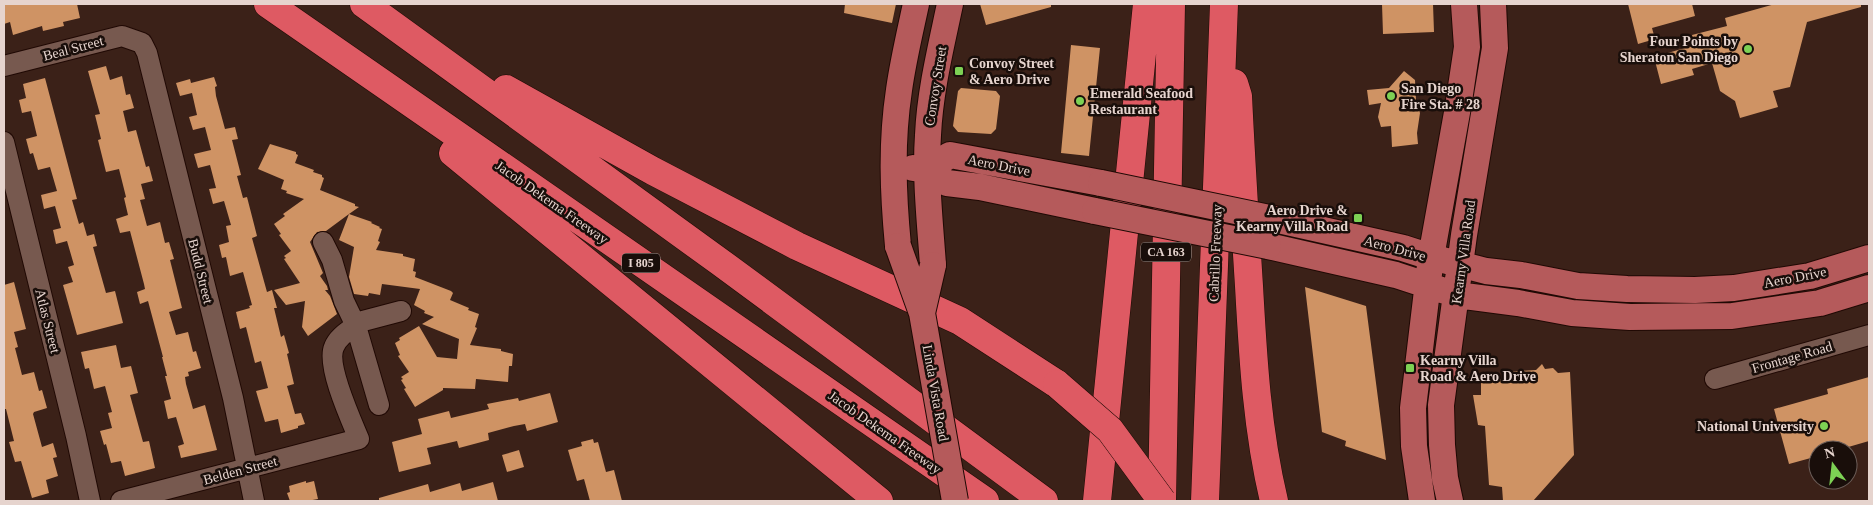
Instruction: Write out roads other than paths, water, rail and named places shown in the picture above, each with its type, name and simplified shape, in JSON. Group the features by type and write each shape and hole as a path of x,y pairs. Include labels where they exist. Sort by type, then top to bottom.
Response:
{"highway":[{"name":"Jacob Dekema Freeway","path":"268,4 297,26 985,501"},
{"path":"364,4 712,256 1044,501"},
{"path":"1096,501 1147,4"},
{"name":"CA 163","path":"1162,501 1171,4"},
{"name":"Cabrillo Freeway","path":"1205,501 1224,4"},
{"path":"392,25 653,171 797,246 960,321 1057,384 1110,430 1162,501"},
{"path":"297,26 879,501"},
{"path":"1222,43 1238,96 1254,365 1264,460 1274,501"}],"main road":[{"path":"893,164 899,89 916,4"},
{"name":"Convoy Street","path":"927,170 931,99 950,4"},
{"path":"1422,501 1414,446 1413,408 1431,257 1458,107 1466,47 1464,4"},
{"name":"Kearny Villa Road","path":"1450,501 1445,478 1442,446 1441,405 1460,265 1495,48 1493,4"},
{"name":"Aero Drive","path":"927,170 950,155 1101,183 1274,219 1403,248 1460,265 1578,286 1695,290 1734,288 1810,276 1869,258"},
{"name":"Aero Drive","path":"893,164 927,170 947,183 1095,210 1268,246 1396,276 1457,295 1518,303 1572,314 1697,318 1732,316 1820,303 1869,288"},
{"name":"Linda Vista Road","path":"893,164 893,195 898,246 922,314 954,501"},
{"name":"Linda Vista Road","path":"922,314 933,265 927,170"}],"street":[{"name":"Beal Street","path":"4,66 122,36 142,43"},
{"name":"Budd Street","path":"142,43 147,53 233,398 254,501"},
{"name":"Atlas Street","path":"4,142 76,436 90,501"},
{"path":"323,242 332,260 344,301 356,326 379,405"},
{"path":"356,326 363,321 400,311"},
{"name":"Belden Street","path":"121,501 359,439 346,410 332,353 338,340 356,326"},
{"name":"Frontage Road","path":"1715,379 1869,335"}],"place":[{"name":"Four Points by Sheraton San Diego","path":"1748,49"},
{"name":"Convoy Street & Aero Drive","path":"959,71"},
{"name":"San Diego Fire Sta. # 28","path":"1391,96"},
{"name":"Emerald Seafood Restaurant","path":"1080,101"},
{"name":"Aero Drive & Kearny Villa Road","path":"1358,218"},
{"name":"Kearny Villa Road & Aero Drive","path":"1410,368"},
{"name":"National University","path":"1824,426"}]}
